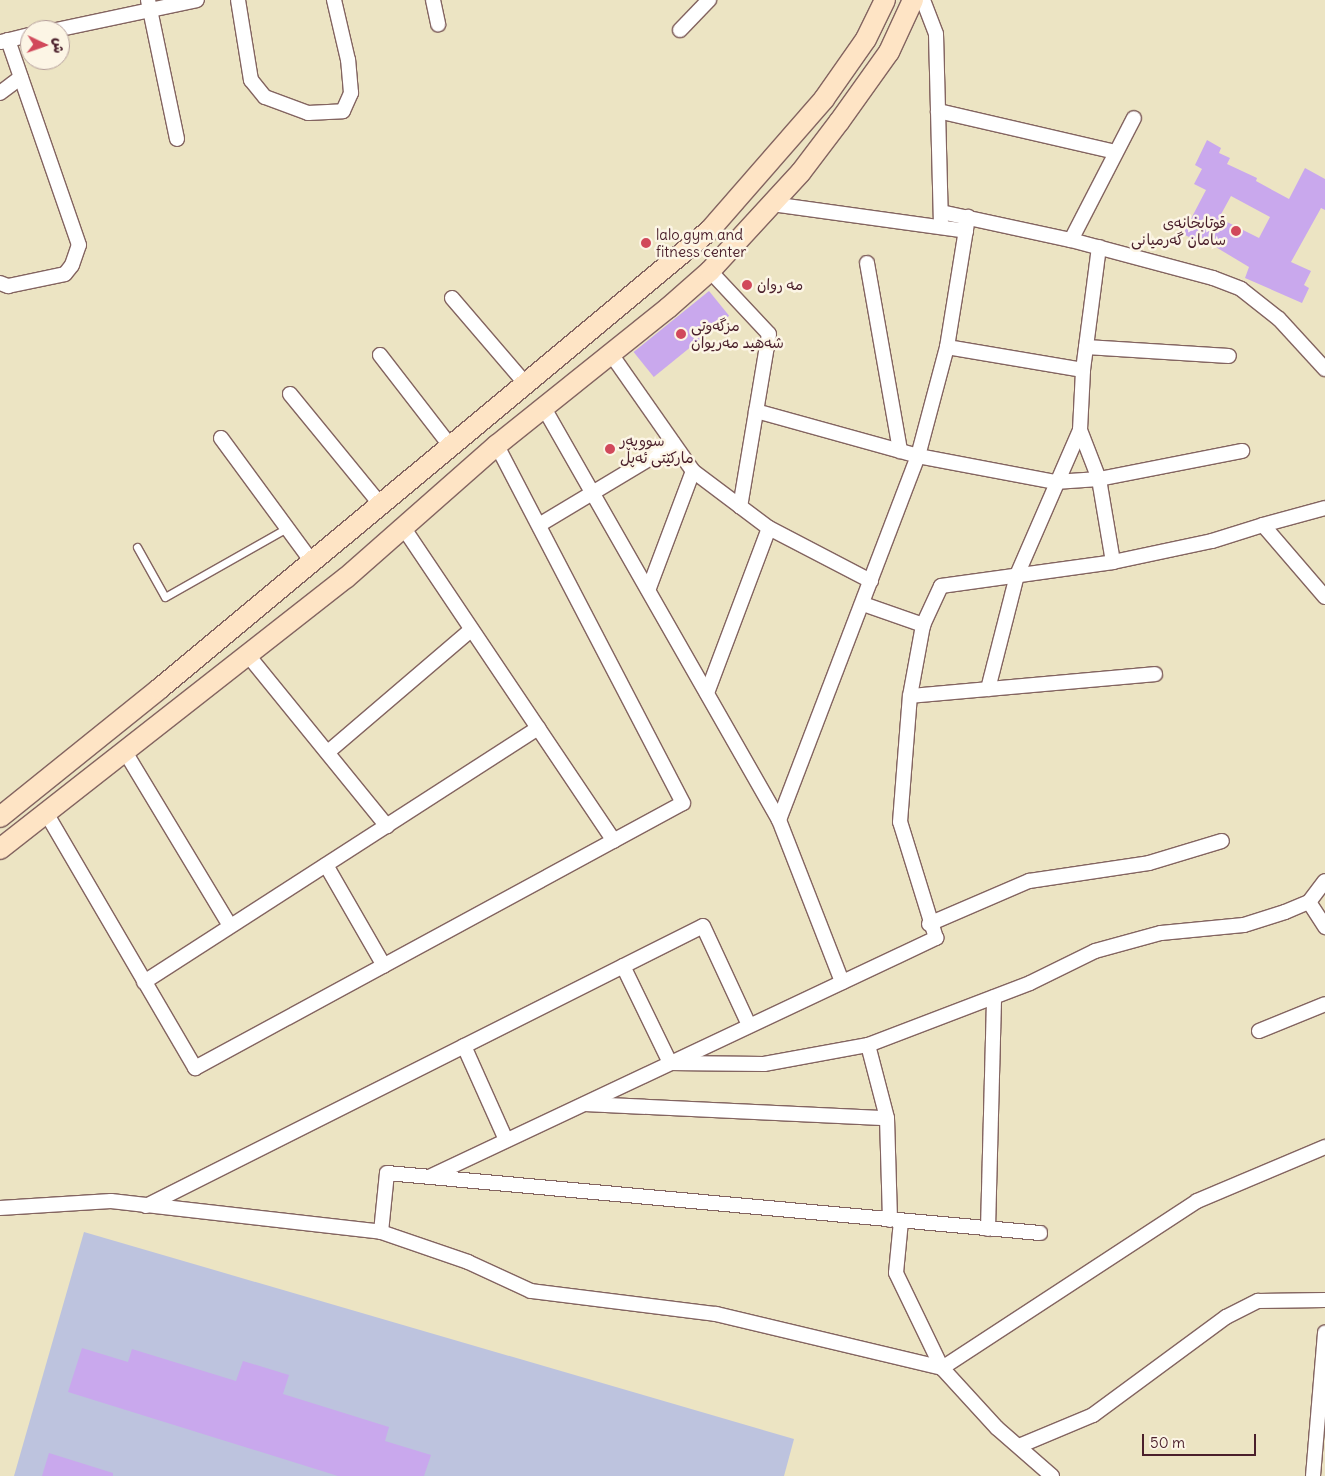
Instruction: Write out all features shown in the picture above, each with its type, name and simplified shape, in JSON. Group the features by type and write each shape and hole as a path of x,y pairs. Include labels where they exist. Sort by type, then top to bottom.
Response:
{"main road":[{"path":"0,817 159,690 451,447 524,382 709,231 824,99 866,39 885,0"},
{"path":"0,849 45,811 346,578 497,445 710,271 772,204 839,122 889,52 913,0"},
{"path":"159,690 175,710"}],"street":[{"path":"70,26 149,5 197,0"},
{"path":"238,0 252,80 265,97 308,113 343,111 351,93 348,60 334,0"},
{"path":"433,0 438,24"},
{"path":"680,30 709,0"},
{"path":"923,0 936,34 941,227"},
{"path":"149,5 177,138"},
{"path":"0,283 8,286 65,274 72,265 79,245 21,77 4,41 20,38"},
{"path":"0,93 21,77"},
{"path":"938,111 1115,152"},
{"path":"1071,240 1134,118"},
{"path":"772,204 941,227 967,224 1071,240 1213,278 1241,289 1279,319 1325,368"},
{"path":"941,212 967,224"},
{"path":"779,820 918,456 947,347 967,224"},
{"path":"988,689 1017,575 1055,482 1080,430 1083,370 1099,247"},
{"path":"867,263 900,451"},
{"path":"710,271 769,334 740,507"},
{"path":"452,298 524,382"},
{"path":"947,347 1083,370"},
{"path":"1086,347 1229,356"},
{"path":"610,354 693,471 769,528 871,581"},
{"path":"380,355 451,447"},
{"path":"290,394 381,505"},
{"path":"544,408 649,588 779,820 842,982"},
{"path":"756,411 918,456 1055,482 1099,479 1242,451"},
{"path":"1080,430 1099,479 1113,562"},
{"path":"221,438 312,562"},
{"path":"539,525 674,444"},
{"path":"45,811 195,1068 683,804 497,445"},
{"path":"649,588 693,471"},
{"path":"428,1177 936,938 929,924 900,822 910,696 923,625 941,586 1113,562 1212,541 1325,508"},
{"path":"1263,525 1325,597"},
{"path":"403,527 614,841"},
{"path":"707,693 769,528"},
{"path":"863,604 923,625"},
{"path":"328,752 471,630"},
{"path":"247,654 386,826"},
{"path":"910,696 1155,674"},
{"path":"144,982 538,728"},
{"path":"124,750 230,926"},
{"path":"929,924 1029,881 1149,864 1222,840"},
{"path":"326,865 384,966"},
{"path":"670,1063 764,1064 868,1045 994,996 1095,951 1161,933 1244,925 1309,902 1325,881"},
{"path":"1309,902 1325,927"},
{"path":"146,1206 703,926 750,1025"},
{"path":"623,966 670,1063"},
{"path":"988,1229 994,996"},
{"path":"1259,1031 1325,1004"},
{"path":"868,1045 886,1118 895,1220 896,1273 942,1368 997,1428 1052,1476"},
{"path":"464,1046 506,1140"},
{"path":"584,1104 886,1118"},
{"path":"0,1208 111,1201 381,1232 468,1262 531,1291 716,1314 942,1368 1196,1201 1325,1147"},
{"path":"381,1232 388,1173 1040,1234"},
{"path":"1019,1446 1093,1415 1226,1317 1258,1301 1325,1300"},
{"path":"1313,1476 1325,1332"}],"lane":[{"path":"137,547 165,597 287,528"}],"shaded area":[{"path":"84,1232 794,1439 784,1476 14,1476"}],"building":[{"path":"1207,140 1221,148 1219,153 1230,158 1227,164 1257,178 1256,181 1289,199 1305,168 1325,179 1325,210 1321,208 1291,262 1311,271 1304,285 1309,288 1302,303 1245,278 1249,267 1199,237 1197,241 1183,234 1206,190 1194,184 1202,169 1195,165","holes":["1231,196 1270,217 1259,238 1219,218"]},
{"name":"مزگەوتی شەھید مەریوان","path":"709,291 729,316 654,377 634,352"},
{"path":"82,1348 128,1362 132,1349 236,1381 243,1361 289,1375 283,1394 389,1427 385,1441 431,1455 424,1476 338,1476 68,1392"},
{"path":"49,1453 113,1473 113,1476 42,1476"}],"place":[{"name":"قوتابخانەی سامان گەرمیانی","path":"1236,231"},
{"name":"lalo gym and fitness center","path":"646,243"},
{"name":"مه روان","path":"747,285"},
{"name":"مزگەوتی شەھید مەریوان","path":"681,334"},
{"name":"سووپەر مارکێتی ئەپڵ","path":"610,449"}]}
